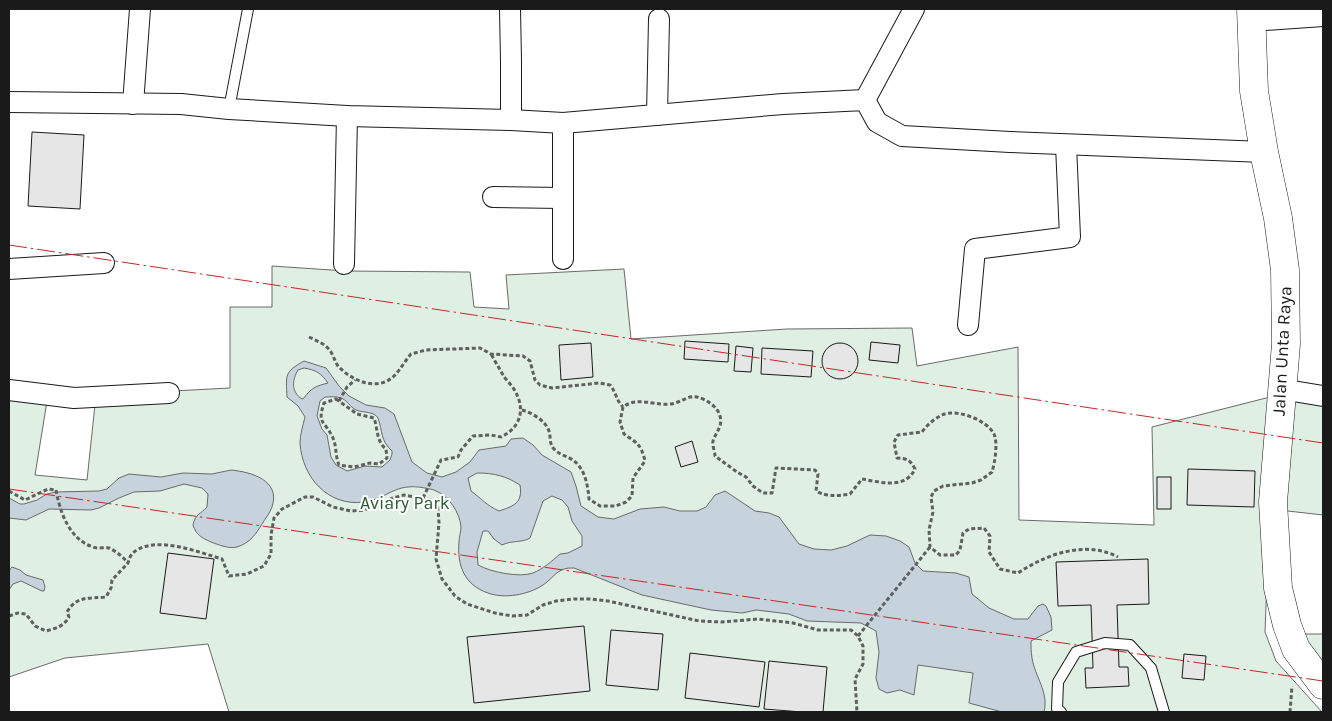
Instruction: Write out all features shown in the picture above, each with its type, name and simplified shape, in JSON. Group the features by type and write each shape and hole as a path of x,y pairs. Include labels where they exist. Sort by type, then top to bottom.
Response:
{"street":[{"path":"132,104 140,9"},
{"path":"510,9 512,61 511,120"},
{"path":"866,100 914,9"},
{"path":"1252,15 1323,16"},
{"name":"Jalan Unta Raya","path":"1252,15 1254,92 1286,270 1286,344 1273,502 1278,588 1287,625 1296,649 1323,685"},
{"path":"657,115 659,19"},
{"path":"9,102 181,104 229,109 347,116 563,123 783,104 866,100"},
{"path":"866,100 878,122 902,136 1066,145 1264,152"},
{"path":"344,264 347,116"},
{"path":"563,123 563,259"},
{"path":"968,325 975,249 1070,237 1066,145"},
{"path":"492,197 563,198"},
{"path":"9,269 104,263"},
{"path":"1281,389 1323,396"},
{"path":"9,390 74,398 170,392"}],"lane":[{"path":"229,109 248,9"},
{"path":"1061,712 1057,709 1058,682 1076,652 1105,643 1130,645 1151,668 1164,712"}],"path":[{"path":"309,337 322,343 331,351 337,365 355,380 364,383 375,384 390,379 396,374 410,354 426,350 480,348 491,354 523,356 530,360 535,380 540,385 552,388 599,383 610,384 616,392 618,402 623,407"},
{"path":"423,498 441,460 458,457 461,450 473,436 490,435 501,437 514,429 522,410 515,391 491,354"},
{"path":"339,401 347,387 355,380"},
{"path":"522,410 532,414 545,425 549,430 551,445 554,450 575,462 588,484 589,499 600,506 616,506 626,502 632,496 633,478 646,461 643,450 637,442 624,434 620,422 623,407 630,402 672,404 690,397 698,397 706,401 716,408 720,416 720,425 713,442 715,456 746,477 753,486 763,493 772,493 776,468 815,470 818,474 816,491 825,496 850,494 862,478 886,483 902,482 912,477 915,470 912,463 906,458 897,458 894,442 898,435 922,432 928,424 944,414 960,413 984,422 994,434 996,457 992,472 981,480 972,483 943,486 934,492 931,497 933,512 929,530 930,547 907,578 858,636"},
{"path":"336,399 339,401 357,414 374,418 378,439 386,449 387,458 383,462 354,467 339,464 335,457 333,437 322,423 321,412 324,403 336,399"},
{"path":"9,491 25,500 48,489 56,490 68,527 81,539 94,547 109,548 128,563"},
{"path":"9,616 18,613 26,614 35,626 46,631 58,628 65,624 69,617 67,612 71,604 83,598 106,597 111,588 112,580 128,563 133,553 146,547 163,544 191,549 222,559 229,576 247,574 264,566 271,554 271,535 274,518 282,509 305,497 313,497 332,507 351,511 365,510 404,495 431,500 438,508 439,524 436,559 442,579 455,596 467,604 512,616 527,615 543,605 556,601 590,599 608,601 699,621 721,622 758,619 793,623 818,630 850,630 858,636 863,646 863,664 855,679 857,712"},
{"path":"930,547 940,555 956,555 960,550 963,533 969,528 984,528 990,536 990,552 1000,569 1018,573 1032,564 1063,552 1105,550 1118,557"}],"green space":[{"name":"Aviary Park","path":"272,266 346,271 470,272 474,307 509,309 506,275 624,269 631,339 787,329 912,328 917,366 1018,347 1019,520 1154,525 1152,427 1274,396 1265,632 1276,661 1322,712 229,712 208,644 65,658 9,677 9,390 48,395 35,475 87,480 96,395 230,388 230,307 272,307"},
{"path":"1276,394 1323,399 1323,515 1279,510"},
{"path":"1282,634 1323,634 1323,678"}],"shaded area":[{"path":"304,361 326,368 349,396 366,405 385,408 394,414 412,462 427,473 442,477 456,472 470,462 479,450 506,446 511,439 523,438 542,455 571,472 581,506 598,517 614,519 640,509 664,507 680,511 697,511 706,507 715,495 725,491 755,511 779,517 799,544 814,549 831,550 847,546 870,535 886,536 900,541 909,547 915,563 923,571 956,573 969,577 972,594 989,608 1014,619 1028,619 1038,606 1043,604 1046,606 1051,617 1052,630 1031,641 1031,645 1034,665 1045,698 1044,712 1002,712 969,703 973,673 918,665 914,695 900,690 887,693 879,689 876,678 879,652 876,631 861,623 807,621 789,614 756,610 742,613 711,610 642,595 574,568 560,571 543,585 523,594 501,596 488,593 473,585 464,573 459,559 460,522 453,506 441,493 425,488 406,487 372,500 351,502 339,500 319,487 312,478 302,456 300,443 305,417 298,406 287,397 286,384 288,375 293,368","holes":["304,368 315,371 328,383 314,388 302,399 294,389 298,370","325,397 339,397 356,410 376,416 384,439 392,451 390,460 382,467 365,466 347,471 336,465 331,457 327,435 322,429 317,416 320,401","477,473 483,473 510,479 520,485 519,500 499,511 471,491 468,478","552,496 562,500 568,507 572,521 582,536 582,546 568,553 560,554 547,565 533,573 520,575 505,574 478,565 477,552 483,531 488,531 502,545 530,538 543,501"]},
{"path":"231,470 255,475 262,479 272,490 274,498 271,509 252,538 237,547 217,544 198,534 193,525 194,521 207,507 208,494 202,488 184,484 160,491 134,492 91,510 49,509 26,520 9,518 9,498 24,504 56,492 99,491 107,489 119,478 129,474 161,477 183,473 212,474"},
{"path":"12,567 26,575 43,580 44,591 21,581 13,584 9,590 9,571"}],"building":[{"path":"32,132 84,135 80,209 28,206"},
{"path":"685,341 729,344 728,362 684,359"},
{"path":"871,342 900,345 898,363 869,360"},
{"path":"591,343 593,377 561,380 559,345"},
{"path":"840,343 852,349 858,361 852,373 840,379 828,373 822,361 828,349"},
{"path":"736,346 753,348 751,372 734,371"},
{"path":"762,348 813,351 811,377 761,374"},
{"path":"692,441 698,462 681,467 675,447"},
{"path":"1188,469 1255,471 1254,507 1187,505"},
{"path":"1157,477 1171,477 1171,509 1157,509"},
{"path":"168,553 214,559 206,619 160,613"},
{"path":"1148,559 1149,604 1117,605 1119,667 1128,667 1129,686 1086,688 1085,668 1093,668 1091,605 1058,606 1056,562"},
{"path":"584,626 590,691 474,703 467,637"},
{"path":"611,630 663,634 658,690 606,685"},
{"path":"690,653 765,662 759,707 685,698"},
{"path":"1184,654 1206,656 1204,680 1182,678"},
{"path":"769,661 827,667 823,712 764,709"}],"power":[{"path":"9,245 1323,443"},
{"path":"9,489 1323,681"}]}
